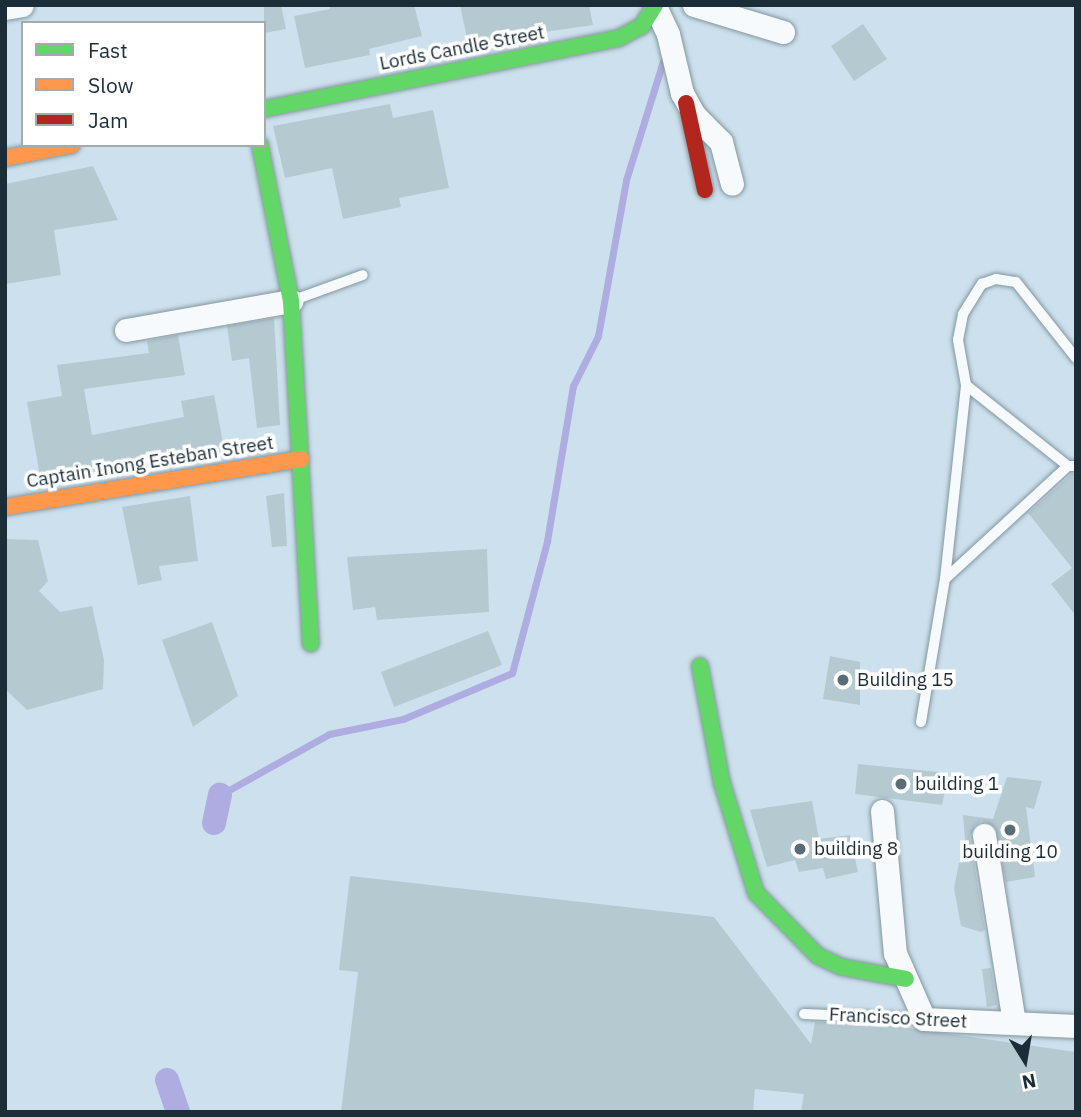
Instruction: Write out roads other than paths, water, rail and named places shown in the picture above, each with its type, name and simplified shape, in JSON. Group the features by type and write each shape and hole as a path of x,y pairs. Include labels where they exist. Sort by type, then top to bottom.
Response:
{"street":[{"path":"5,8 22,5"},
{"path":"655,5 668,34 705,190"},
{"name":"Lords Candle Street","path":"266,109 620,38 642,26 655,5"},
{"path":"694,5 783,32"},
{"path":"686,103 721,142 732,184"},
{"path":"5,158 62,147"},
{"name":"Captain Inong Esteban Street","path":"260,147 291,301 292,380 301,459 311,643"},
{"path":"126,330 291,301"},
{"name":"Captain Inong Esteban Street","path":"5,507 301,459"},
{"path":"700,666 726,797 756,894 797,939 818,956 842,967 906,979"},
{"path":"881,811 895,953 924,1019"},
{"path":"984,835 1014,1023"},
{"name":"Francisco Street","path":"924,1019 1076,1026"}],"lane":[{"path":"291,301 363,275"},
{"path":"921,723 945,579 966,385 958,340 963,314 982,284 996,279 1016,282 1076,358"},
{"path":"945,579 1072,466 966,385"},
{"name":"Francisco Street","path":"804,1014 924,1019"}],"waterway":[{"path":"220,795 329,734 403,719 512,673 547,541 573,386 598,336 626,180 663,61"},
{"path":"214,823 220,795"},
{"path":"167,1080 178,1112"}],"place":[{"name":"Building 15","path":"843,680"},
{"name":"building 1","path":"901,784"},
{"name":"building 10","path":"1010,830"},
{"name":"building 8","path":"800,849"}]}
